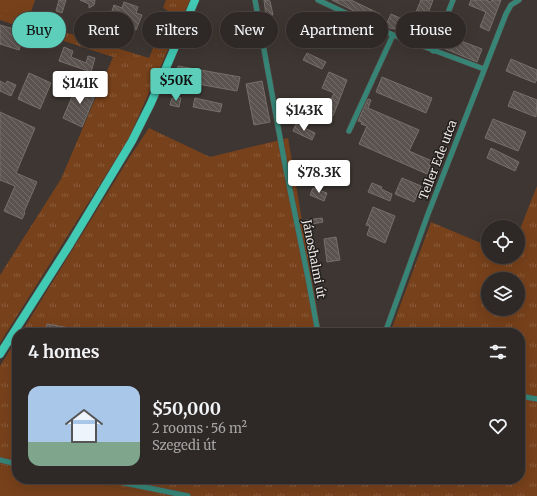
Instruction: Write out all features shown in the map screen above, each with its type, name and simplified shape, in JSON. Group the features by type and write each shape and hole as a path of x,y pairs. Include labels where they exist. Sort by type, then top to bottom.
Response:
{"main road":[{"path":"17,328 70,244 132,141 151,103 195,0"},
{"path":"0,354 12,335"}],"street":[{"name":"Jánoshalmi út","path":"255,0 285,165 317,328"},
{"path":"318,0 393,35 484,69"},
{"path":"433,51 453,0"},
{"name":"Teller Ede utca","path":"387,328 428,214 506,14 511,6 519,0"},
{"path":"349,131 393,35"},
{"path":"525,397 537,399"},
{"path":"0,460 12,463"},
{"path":"129,484 188,496"}],"green space":[{"path":"0,0 35,0 31,12 12,12 12,16 0,12"},
{"path":"166,0 190,0 185,12 168,12 163,8"},
{"path":"0,12 12,16 12,24 0,20"},
{"path":"66,32 74,35 74,44 66,42"},
{"path":"86,48 117,48 149,58 153,48 169,48 128,140 0,343 0,275 61,179 113,57"},
{"path":"149,128 210,157 288,138 320,328 24,328"},
{"path":"537,186 537,496 163,496 98,484 525,484 525,328 392,328 431,222 481,243 481,264 525,264 525,220 524,220"},
{"path":"12,347 12,468 0,465 0,366"},
{"path":"0,465 12,468 12,484 98,484 163,496 0,496"}],"building":[{"path":"59,0 66,0 62,12 56,11"},
{"path":"80,0 95,0 94,5 89,8 89,4"},
{"path":"264,0 270,1 272,12 266,12"},
{"path":"332,0 351,0 376,12 356,12"},
{"path":"421,0 433,0 428,12 416,12"},
{"path":"471,0 486,0 491,2 492,0 501,0 489,31 480,27 486,12 469,5"},
{"path":"124,2 138,7 136,13 142,15 136,30 134,29 134,12 112,12 114,5 122,8"},
{"path":"391,14 396,16 395,29 388,28 388,20"},
{"path":"0,25 12,28 12,48 0,44"},
{"path":"466,43 482,49 477,62 443,48 466,48"},
{"path":"64,48 73,51 71,57 86,63 88,56 95,58 91,72 59,61"},
{"path":"307,53 326,62 322,69 303,60"},
{"path":"511,59 537,70 537,79 535,83 506,71"},
{"path":"178,66 240,77 237,91 175,80"},
{"path":"329,72 347,80 333,116 325,112 334,93 322,88"},
{"path":"29,73 51,83 40,109 18,99"},
{"path":"382,77 432,98 426,113 376,92"},
{"path":"0,81 6,84 7,81 16,85 11,96 0,91"},
{"path":"262,81 270,122 254,125 246,84"},
{"path":"78,83 97,91 82,127 63,118"},
{"path":"514,91 537,100 536,117 508,106"},
{"path":"176,96 181,98 179,107 170,105 172,98 175,99"},
{"path":"195,98 222,104 220,112 193,107"},
{"path":"368,99 371,100 368,108 419,130 409,151 432,161 427,174 359,144 367,126 358,121"},
{"path":"0,112 35,128 16,173 37,182 22,219 4,211 15,186 0,180"},
{"path":"493,119 526,132 518,151 485,138"},
{"path":"296,124 315,133 312,140 293,131"},
{"path":"491,148 519,162 515,171 487,158"},
{"path":"402,178 421,186 414,202 395,194"},
{"path":"372,183 382,187 381,189 392,194 390,201 368,192"},
{"path":"313,188 327,193 324,201 310,195"},
{"path":"373,207 395,216 385,243 367,235 370,226 366,225"},
{"path":"322,218 323,222 307,225 306,220"},
{"path":"336,237 340,260 327,262 324,239"},
{"path":"47,324 70,328 46,328"}]}
